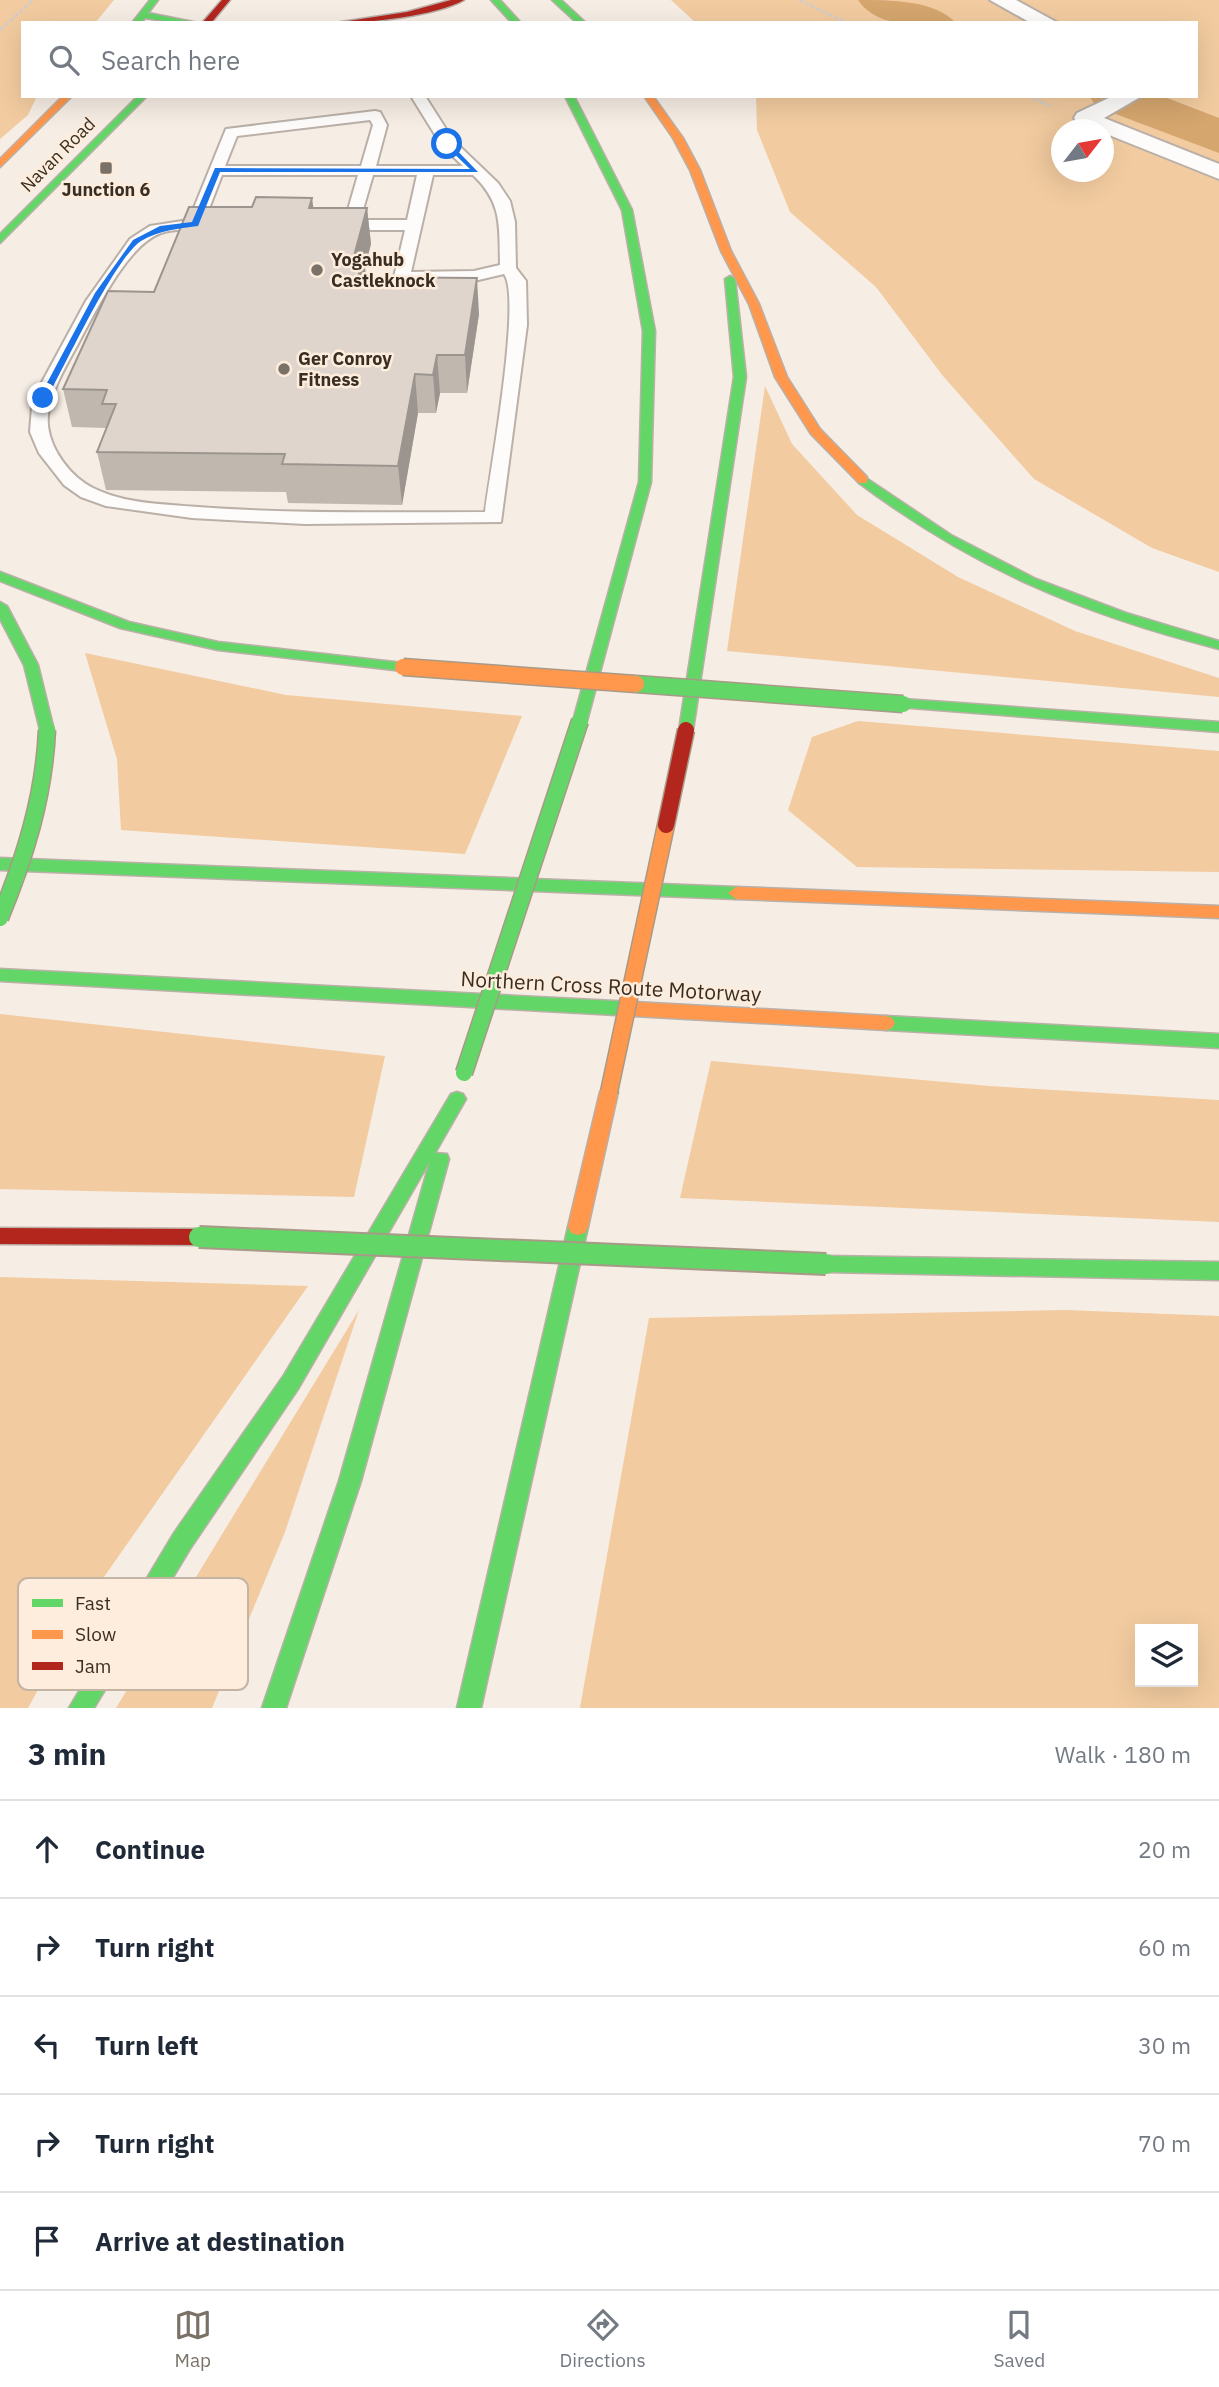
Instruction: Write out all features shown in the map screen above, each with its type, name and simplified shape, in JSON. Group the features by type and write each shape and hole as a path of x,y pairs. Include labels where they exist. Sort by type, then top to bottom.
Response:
{"main road":[{"path":"140,19 154,0"},
{"path":"208,21 226,0"},
{"path":"495,0 515,21"},
{"path":"556,0 580,21"},
{"path":"371,21 456,1"},
{"path":"140,19 167,21"},
{"name":"Navan Road","path":"0,164 66,98"},
{"name":"Navan Road","path":"0,240 141,98"},
{"path":"274,1708 350,1481 464,1073 580,721 645,482 649,331 627,210 570,98"},
{"path":"649,98 682,144 706,196 727,252 757,310 780,376 818,437 869,485 924,528 992,564 1110,616 1219,645"},
{"path":"469,1708 609,1092 686,730 740,377 727,252"},
{"path":"0,576 125,625 218,646 403,667 1219,727"},
{"path":"0,606 12,624 37,677 47,730 48,771 34,837 0,918"},
{"path":"0,864 1219,912"},
{"name":"Northern Cross Route Motorway","path":"0,975 1219,1041"},
{"path":"160,1578 182,1541 291,1382 457,1099"},
{"path":"0,1236 198,1237 825,1264 1219,1271"},
{"path":"82,1708 93,1690"}],"street":[{"path":"1000,0 1044,21"},
{"path":"1127,98 1085,118 1219,172"}],"lane":[{"path":"221,224 163,228 136,241 99,293 43,398 38,421 43,445 62,472 86,492 122,503 258,519 494,518 518,325 517,281 508,268 507,222 502,201 493,186 447,144 419,98"},
{"path":"195,224 232,132 375,115 380,125 351,225"},
{"path":"217,170 476,171"},
{"path":"426,171 402,277 474,276 508,268"},
{"path":"314,225 415,225"}],"path":[{"path":"0,29 33,0"},
{"path":"799,0 843,21"}],"shaded area":[{"path":"0,0 114,0 97,21 21,21 21,98 36,98 28,115 0,139"},
{"path":"671,0 1219,0 1219,572 1152,548 1034,479 943,376 876,287 790,212 757,130 756,98 1198,98 1198,21 694,21"},
{"path":"765,386 792,444 857,515 958,577 1075,631 1219,678 1219,697 727,651"},
{"path":"85,653 286,695 522,716 465,854 121,830 117,759"},
{"path":"858,721 1219,751 1219,872 857,867 788,810 812,737"},
{"path":"0,1014 385,1056 354,1197 0,1189"},
{"path":"711,1061 989,1086 1219,1100 1219,1222 680,1198"},
{"path":"0,1277 308,1286 103,1578 18,1578 18,1690 38,1690 28,1708 0,1708"},
{"path":"359,1310 285,1532 248,1621 248,1578 195,1578"},
{"path":"1065,1310 1219,1316 1219,1708 580,1708 649,1318"},
{"path":"127,1690 219,1690 212,1708 116,1708"}],"building":[{"name":"Ger Conroy Fitness","path":"256,197 312,198 309,208 367,208 354,256 363,256 358,277 477,278 465,355 437,355 433,375 415,374 398,466 282,464 285,454 97,452 116,404 102,404 107,390 63,389 108,291 154,292 189,207 252,207"}],"waterway":[{"path":"881,0 928,21"},
{"path":"1120,98 1219,137"}],"traffic: fast":[{"path":"138,21 154,0"},
{"path":"495,0 515,21"},
{"path":"556,0 580,21"},
{"path":"144,15 182,21"},
{"path":"0,240 141,98"},
{"path":"570,98 627,210 649,331 645,482 580,721"},
{"path":"686,730 740,377 730,279"},
{"path":"863,480 946,538 1032,582 1122,616 1219,645"},
{"path":"0,576 125,625 218,646 403,667"},
{"path":"0,606 31,665 47,730"},
{"path":"636,684 903,704"},
{"path":"903,704 1219,727"},
{"path":"464,1073 580,721"},
{"path":"0,918 18,872 39,803 47,730"},
{"path":"0,864 736,893"},
{"path":"0,975 634,1009"},
{"path":"886,1023 1219,1041"},
{"path":"160,1578 291,1382 457,1099"},
{"path":"274,1708 350,1481 440,1159"},
{"path":"469,1708 578,1227"},
{"path":"199,1237 826,1264"},
{"path":"826,1264 1219,1271"},
{"path":"81,1708 92,1690"}],"traffic: slow":[{"path":"0,164 66,98"},
{"path":"649,98 678,138 695,170 726,251 754,304 781,377 815,431 863,480"},
{"path":"403,667 636,684"},
{"path":"609,1092 666,825"},
{"path":"736,893 1219,912"},
{"path":"634,1009 886,1023"},
{"path":"578,1227 609,1092"}],"traffic: jam":[{"path":"208,21 226,0"},
{"path":"354,21 407,14 460,0"},
{"path":"666,825 686,730"},
{"path":"0,1236 199,1237"}],"place":[{"name":"Junction 6","path":"106,168"},
{"name":"Yogahub Castleknock","path":"317,270"},
{"name":"Ger Conroy Fitness","path":"284,369"}],"route":[{"path":"43,398 99,293 136,241 163,228 195,224 217,170 476,171 447,144"}]}
